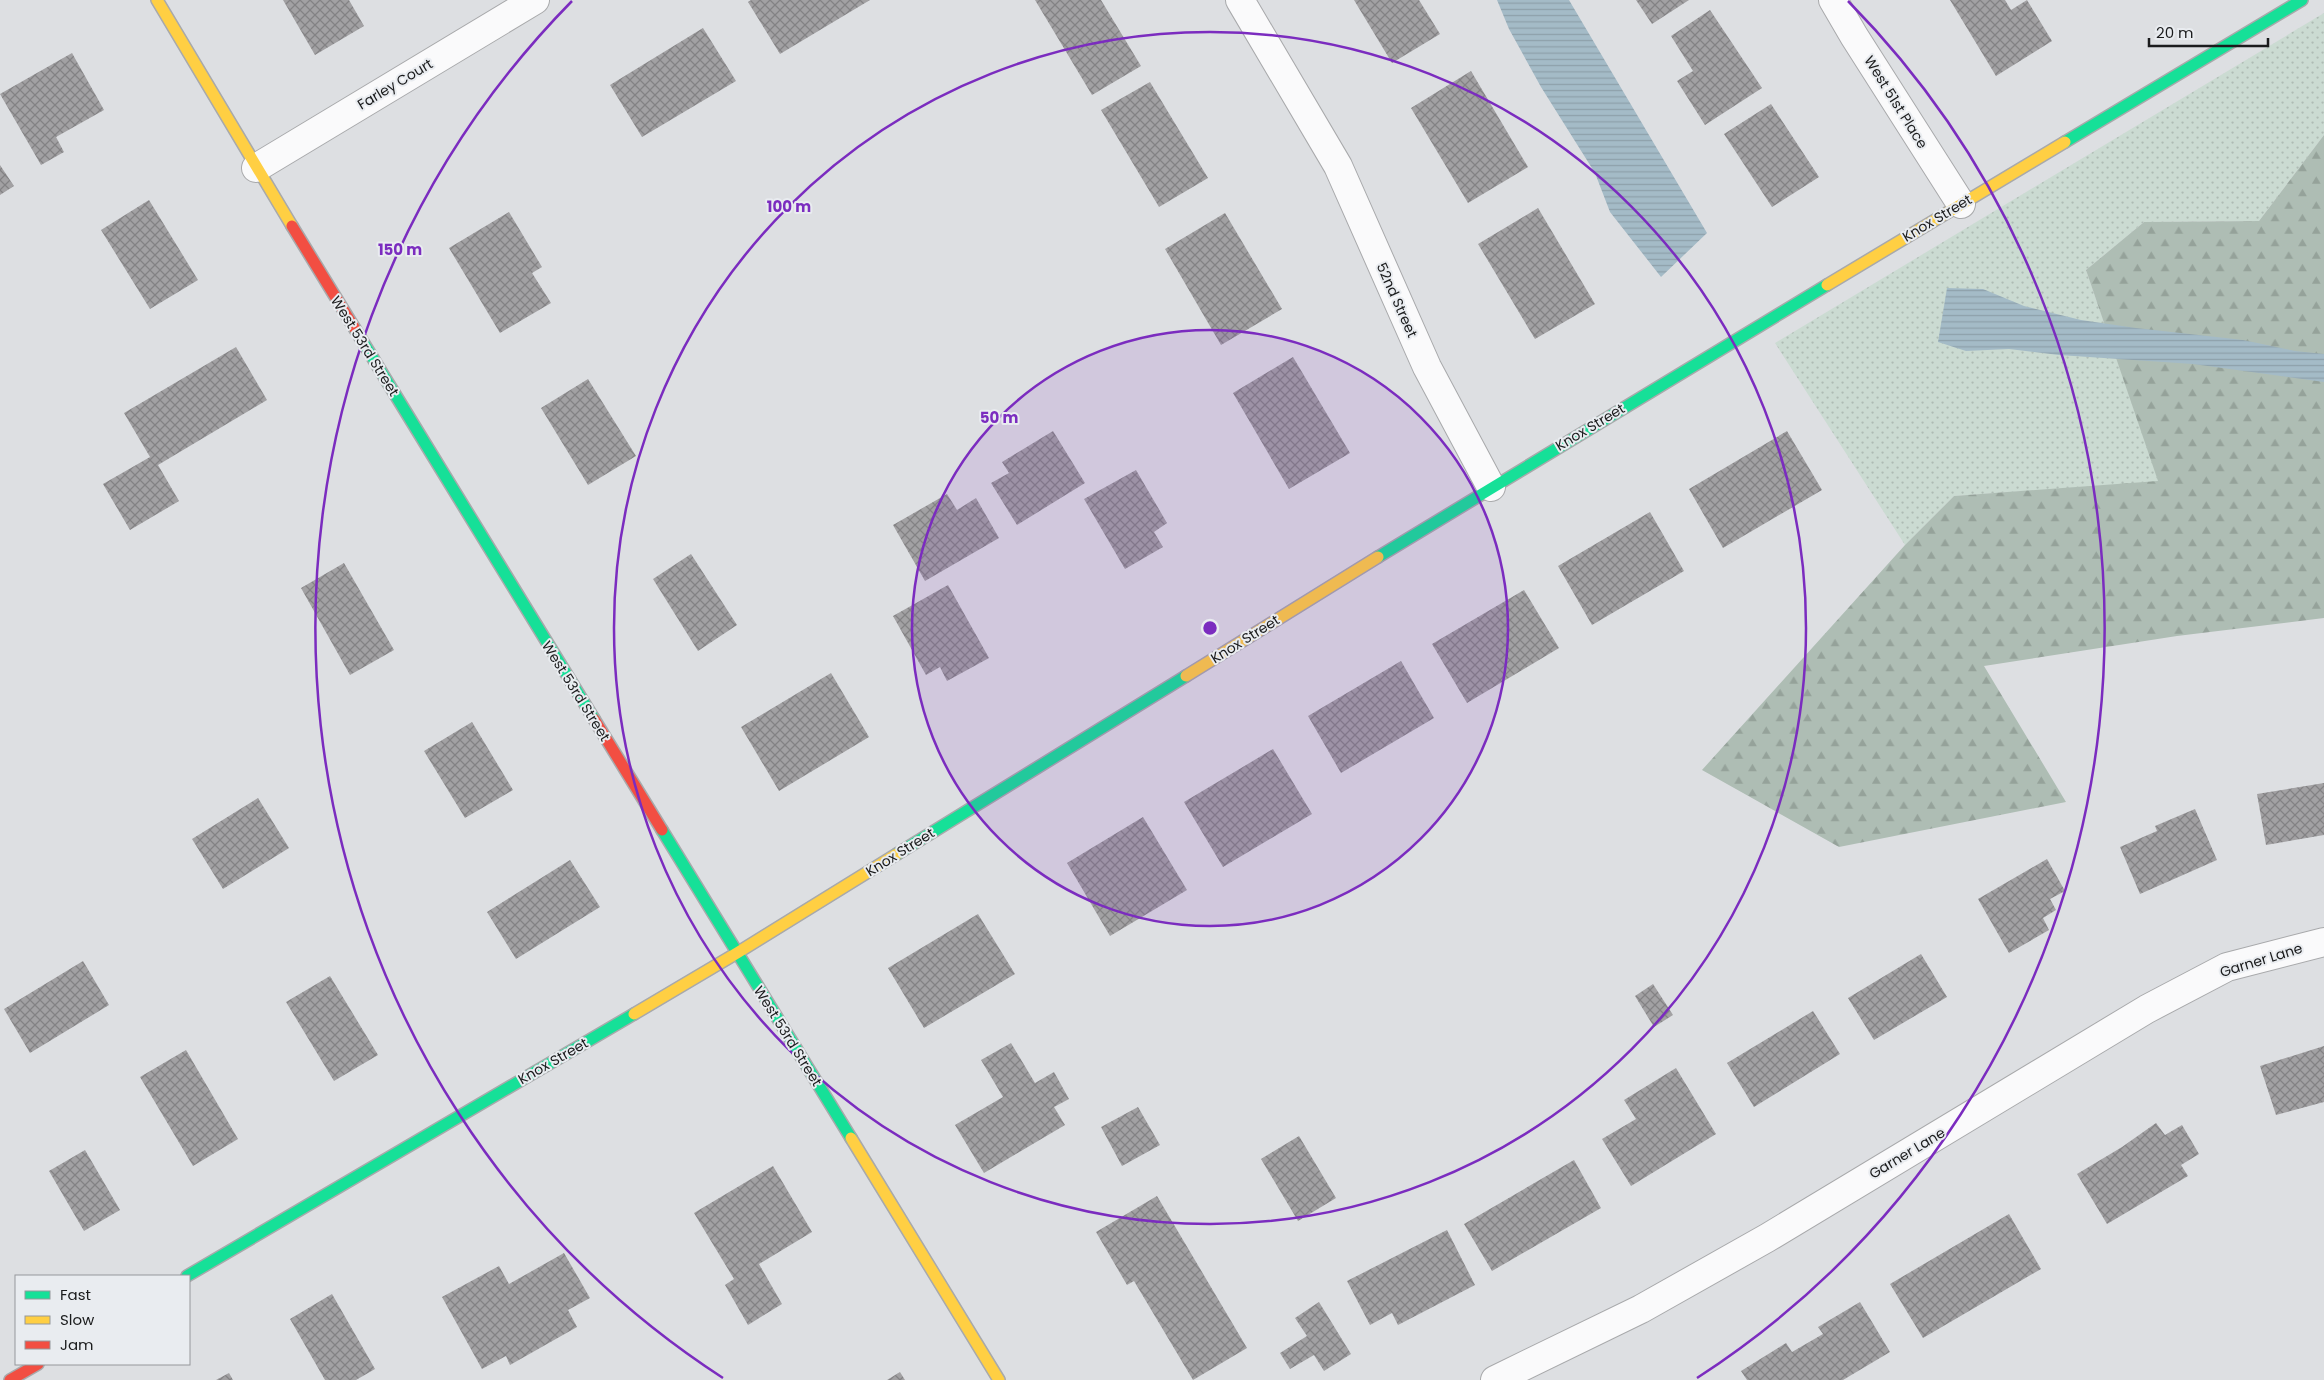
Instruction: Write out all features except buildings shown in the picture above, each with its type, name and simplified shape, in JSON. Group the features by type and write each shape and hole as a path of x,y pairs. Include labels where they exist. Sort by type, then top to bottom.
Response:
{"street":[{"name":"West 53rd Street","path":"156,0 256,168 999,1380"},
{"name":"Farley Court","path":"256,168 535,0"},
{"name":"52nd Street","path":"1240,0 1338,166 1427,367 1491,487"},
{"name":"West 51st Place","path":"1833,0 1961,204"},
{"name":"Knox Street","path":"189,1275 737,953 1491,487 2302,0"},
{"name":"Garner Lane","path":"1496,1380 1641,1309 1750,1247 2155,1005 2227,967 2324,942"},
{"path":"10,1380 36,1365"}],"shaded area":[{"path":"2324,13 2324,135 2259,221 2144,222 2086,270 2159,482 1954,496 1905,545 1775,343"}],"green space":[{"path":"2324,135 2324,618 2177,636 1984,666 2066,802 1839,847 1702,770 1905,545 1954,496 2158,481 2086,270 2144,222 2259,221"}],"water":[{"path":"1497,0 1569,0 1707,233 1661,277 1610,212 1595,173 1541,87 1509,29"},
{"path":"1947,288 1983,289 2024,306 2081,320 2243,340 2295,351 2324,354 2324,382 2193,364 2059,355 2009,349 1966,351 1938,342"}],"traffic: fast":[{"path":"2065,142 2302,0"},
{"path":"1378,557 1827,285"},
{"path":"355,329 594,719"},
{"path":"897,854 1186,676"},
{"path":"662,830 851,1138"},
{"path":"189,1275 634,1014"}],"traffic: slow":[{"path":"157,0 292,226"},
{"path":"1827,285 2065,142"},
{"path":"1186,676 1378,557"},
{"path":"634,1014 897,854"},
{"path":"851,1138 999,1380"}],"traffic: jam":[{"path":"292,226 355,329"},
{"path":"594,719 662,830"},
{"path":"10,1380 36,1365"}]}
